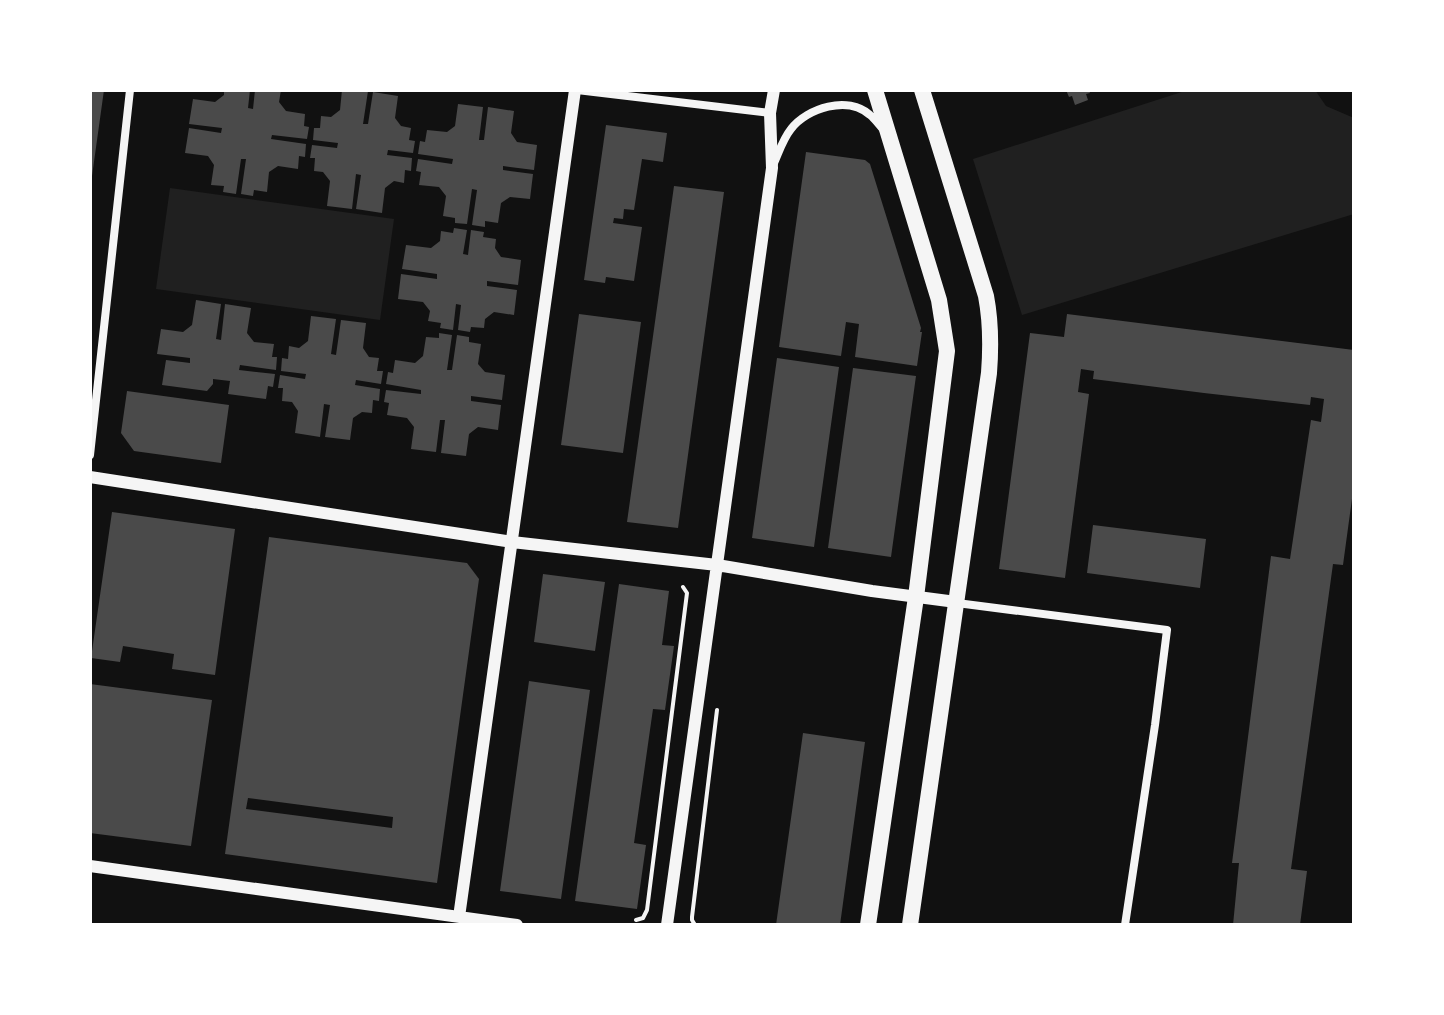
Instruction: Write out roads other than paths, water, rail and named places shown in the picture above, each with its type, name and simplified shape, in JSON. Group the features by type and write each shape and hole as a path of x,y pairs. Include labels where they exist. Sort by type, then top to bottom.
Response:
{"main road":[{"path":"868,925 916,597 947,351 939,300 875,90"},
{"path":"910,925 991,348 989,310 979,271 922,90"}],"street":[{"path":"90,455 130,90"},
{"path":"458,921 576,90 770,113"},
{"path":"667,925 772,168 770,113 774,90"},
{"path":"772,168 788,132 797,122 819,109 845,106 869,113 888,136"},
{"path":"90,477 512,542 717,565 872,591 1167,630 1125,925"},
{"path":"90,866 458,921 517,925"}]}
